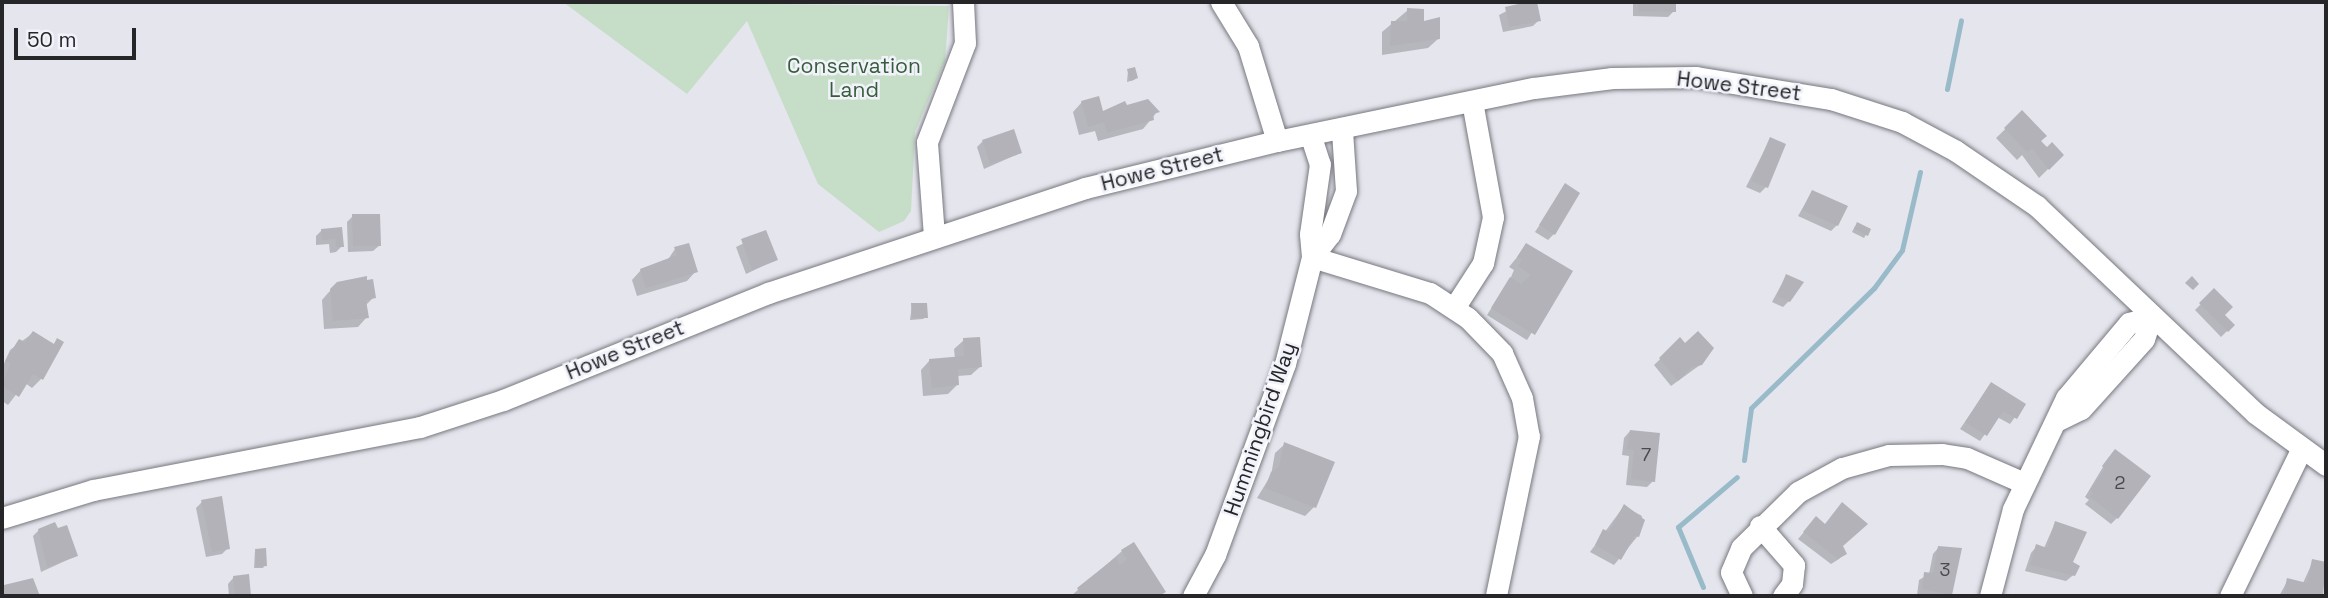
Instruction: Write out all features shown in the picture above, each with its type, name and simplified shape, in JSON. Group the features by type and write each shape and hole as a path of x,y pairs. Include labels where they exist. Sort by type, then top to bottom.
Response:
{"street":[{"path":"933,236 927,142 965,43 963,2"},
{"path":"1221,2 1248,46 1277,141"},
{"name":"Howe Street","path":"2,518 93,490 420,428 503,400 768,293 1084,188 1277,141 1472,102 1612,78 1696,77 1831,99 1902,122 1988,171 2057,223 2151,317 2255,413 2301,450 2326,465"},
{"path":"1454,308 1483,264 1493,217 1472,102"},
{"name":"Hummingbird Way","path":"1312,257 1330,234 1346,191 1342,130"},
{"name":"Hummingbird Way","path":"1193,596 1215,555 1284,364 1312,257 1310,234 1320,164 1311,136"},
{"path":"1312,257 1413,286 1454,308 1502,354 1522,398 1529,436 1496,596"},
{"path":"1990,596 2003,538 2024,483 2058,420 2081,409 2144,340 2151,317"},
{"path":"2230,596 2301,450"},
{"path":"1742,596 1731,579 1731,566 1760,526 1820,478 1889,455 1967,458 2024,483"},
{"path":"1760,526 1794,565 1792,584 1783,596"}],"green space":[{"name":"Conservation Land","path":"563,2 949,6 945,61 915,132 911,211 904,221 879,232 818,184 747,21 687,94"}],"building":[{"path":"1537,2 1541,21 1509,27 1505,7"},
{"path":"1639,2 1676,2 1676,12 1638,11"},
{"path":"1407,8 1424,9 1424,21 1440,17 1440,39 1390,46 1391,21 1407,21"},
{"path":"1135,67 1138,78 1130,81 1127,69"},
{"path":"1099,96 1103,111 1125,101 1127,105 1148,99 1160,112 1153,114 1154,120 1107,133 1104,122 1088,127 1081,101"},
{"path":"2022,110 2047,136 2041,141 2047,147 2052,142 2064,155 2049,170 2032,148 2027,152 2004,128"},
{"path":"1014,129 1022,153 990,164 982,140"},
{"path":"1770,137 1786,144 1768,188 1751,181"},
{"path":"1565,183 1580,193 1555,235 1539,225"},
{"path":"1812,190 1848,206 1838,226 1802,210"},
{"path":"352,214 380,214 381,246 353,246"},
{"path":"1857,222 1871,229 1868,236 1854,229"},
{"path":"342,227 344,247 336,247 335,239 322,240 321,229"},
{"path":"766,230 778,260 752,270 741,239"},
{"path":"689,243 698,272 646,288 640,269 677,255 674,247"},
{"path":"1526,243 1573,271 1535,335 1491,308 1510,277 1521,284 1531,275 1518,266 1522,260 1517,257"},
{"path":"1786,274 1804,282 1790,302 1777,296"},
{"path":"367,276 367,280 373,279 376,298 366,300 369,318 333,321 330,289 337,282"},
{"path":"2192,276 2199,284 2193,290 2185,283"},
{"path":"2214,288 2233,307 2225,315 2235,325 2228,332 2199,303"},
{"path":"911,303 927,303 928,318 912,318"},
{"path":"33,331 54,344 57,338 64,342 43,380 33,374 19,397 2,386 10,364 5,361 19,339 25,342"},
{"path":"1698,331 1714,348 1702,365 1692,367 1678,381 1659,358 1680,337 1685,343"},
{"path":"980,337 982,367 958,369 959,385 932,388 929,359 964,356 963,338"},
{"path":"1991,382 2026,404 2017,419 2003,411 1987,436 1965,422"},
{"path":"1630,430 1660,433 1655,482 1631,479 1634,450 1627,449"},
{"path":"1284,442 1335,462 1316,508 1265,488 1271,472 1279,467"},
{"path":"2115,449 2151,476 2118,519 2090,497 2093,493 2090,490 2105,469 2102,466"},
{"path":"222,496 230,549 212,552 201,500"},
{"path":"1842,502 1868,524 1843,546 1847,554 1838,559 1803,532 1816,516 1825,524"},
{"path":"1624,504 1645,520 1639,537 1635,536 1621,560 1595,545 1603,529 1609,532"},
{"path":"2055,521 2087,532 2073,562 2080,566 2075,576 2030,565 2036,544 2047,548"},
{"path":"55,522 58,528 67,525 78,556 47,567 38,529"},
{"path":"1134,542 1166,592 1159,596 1082,596 1077,588 1116,557 1120,565 1127,560 1121,550"},
{"path":"1938,546 1962,548 1952,595 1922,589 1924,572 1933,573"},
{"path":"266,548 267,566 256,567 255,549"},
{"path":"2312,559 2326,562 2323,596 2283,596 2287,578 2307,583"},
{"path":"249,574 251,596 235,596 233,576"},
{"path":"33,578 40,596 2,596 4,585"}],"waterway":[{"path":"1947,89 1961,20"},
{"path":"1744,460 1751,408 1874,288 1902,250 1920,172"},
{"path":"1703,587 1678,527 1737,477"}]}
